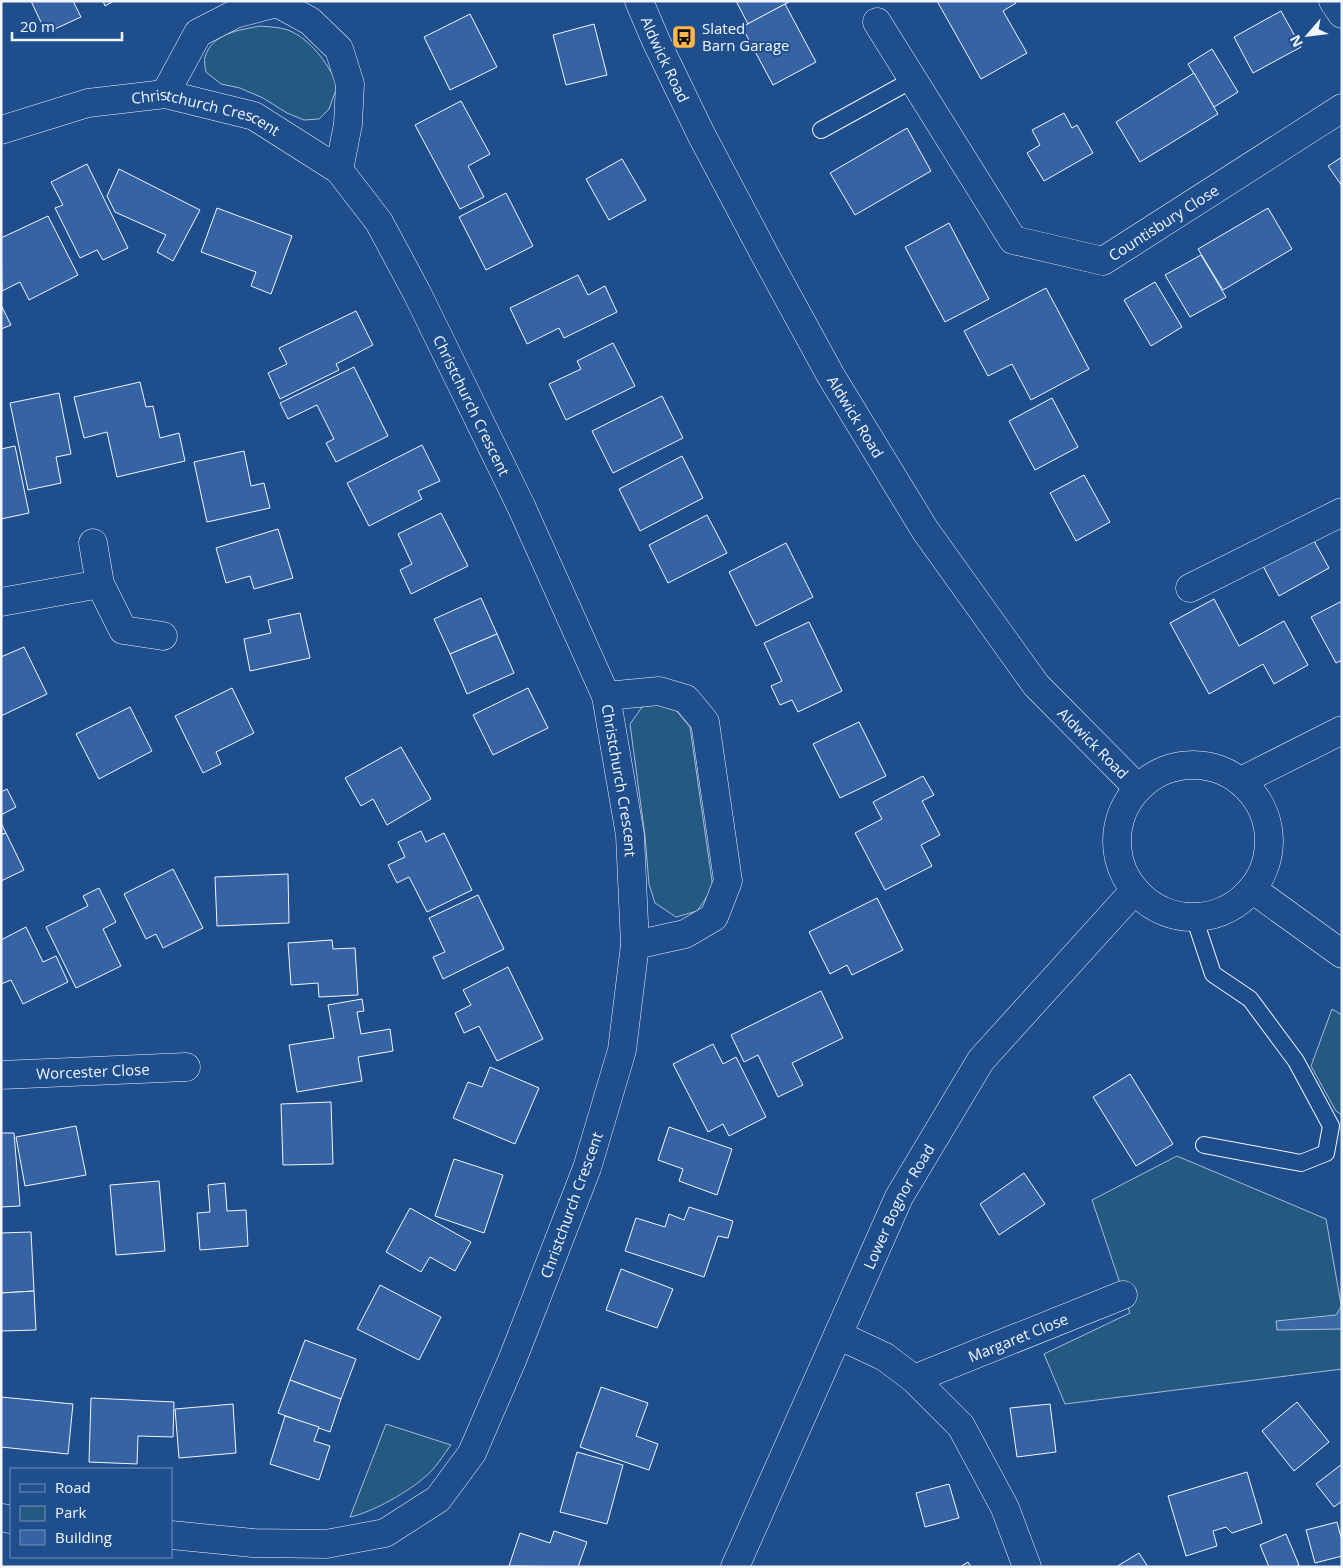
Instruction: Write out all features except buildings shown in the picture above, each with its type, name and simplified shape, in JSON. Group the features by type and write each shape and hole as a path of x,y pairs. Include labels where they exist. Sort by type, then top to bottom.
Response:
{"street":[{"name":"Aldwick Road","path":"639,1 701,134 766,257 831,376 925,530 1036,685 1138,788"},
{"path":"1333,1 1342,14"},
{"path":"165,94 198,33 236,14 277,3 310,21 339,49 350,84 348,124 338,170"},
{"name":"Countisbury Close","path":"877,22 1013,240 1103,261 1342,108"},
{"name":"Christchurch Crescent","path":"1,130 88,103 165,94 254,116 338,170 379,222 417,293 521,506 606,696 630,835 635,945 622,1050 587,1168 513,1358 472,1453 438,1499 385,1533 326,1544 253,1543 172,1535"},
{"path":"1190,588 1342,512"},
{"path":"93,543 100,584 123,630 163,636"},
{"path":"1,602 100,584"},
{"path":"606,696 659,691 686,699 705,722 728,881 714,917 685,934 635,945"},
{"path":"1241,781 1342,730"},
{"path":"1199,764 1221,769 1241,781 1257,799 1267,820 1268,829 1269,845 1264,868 1252,889 1236,904 1216,914 1194,917 1172,914 1165,911 1152,905 1134,890 1123,871 1117,850 1118,827 1125,806 1138,788 1155,774 1176,766 1199,764"},
{"path":"1252,889 1342,954"},
{"name":"Lower Bognor Road","path":"735,1567 900,1197 980,1060 1134,890"},
{"name":"Worcester Close","path":"1,1075 186,1067"},
{"name":"Margaret Close","path":"914,1379 1123,1295"},
{"path":"838,1335 885,1357 914,1379 961,1426 1005,1508 1027,1567"}],"lane":[{"path":"822,130 914,79"},
{"path":"1194,917 1213,974 1250,999 1296,1061 1331,1126 1326,1153 1301,1163 1204,1145"}],"green space":[{"path":"260,26 285,29 297,34 318,52 338,84 329,109 319,119 304,120 287,113 263,98 240,88 221,84 206,72 205,57 214,43 228,34"},
{"path":"661,703 675,709 690,727 713,888 697,911 676,917 655,903 649,884 645,836 630,724 642,707"},
{"path":"1332,1009 1342,1015 1342,1115 1336,1111 1311,1066"},
{"path":"1177,1156 1326,1219 1342,1310 1342,1369 1065,1404 1044,1354 1130,1313 1092,1200"},
{"path":"386,1424 451,1445 430,1473 419,1482 390,1501 350,1517"}],"shaded area":[{"path":"1342,1305 1342,1329 1277,1330 1276,1321 1336,1315"}],"place":[{"name":"Slated Barn Garage","path":"684,37"}]}
